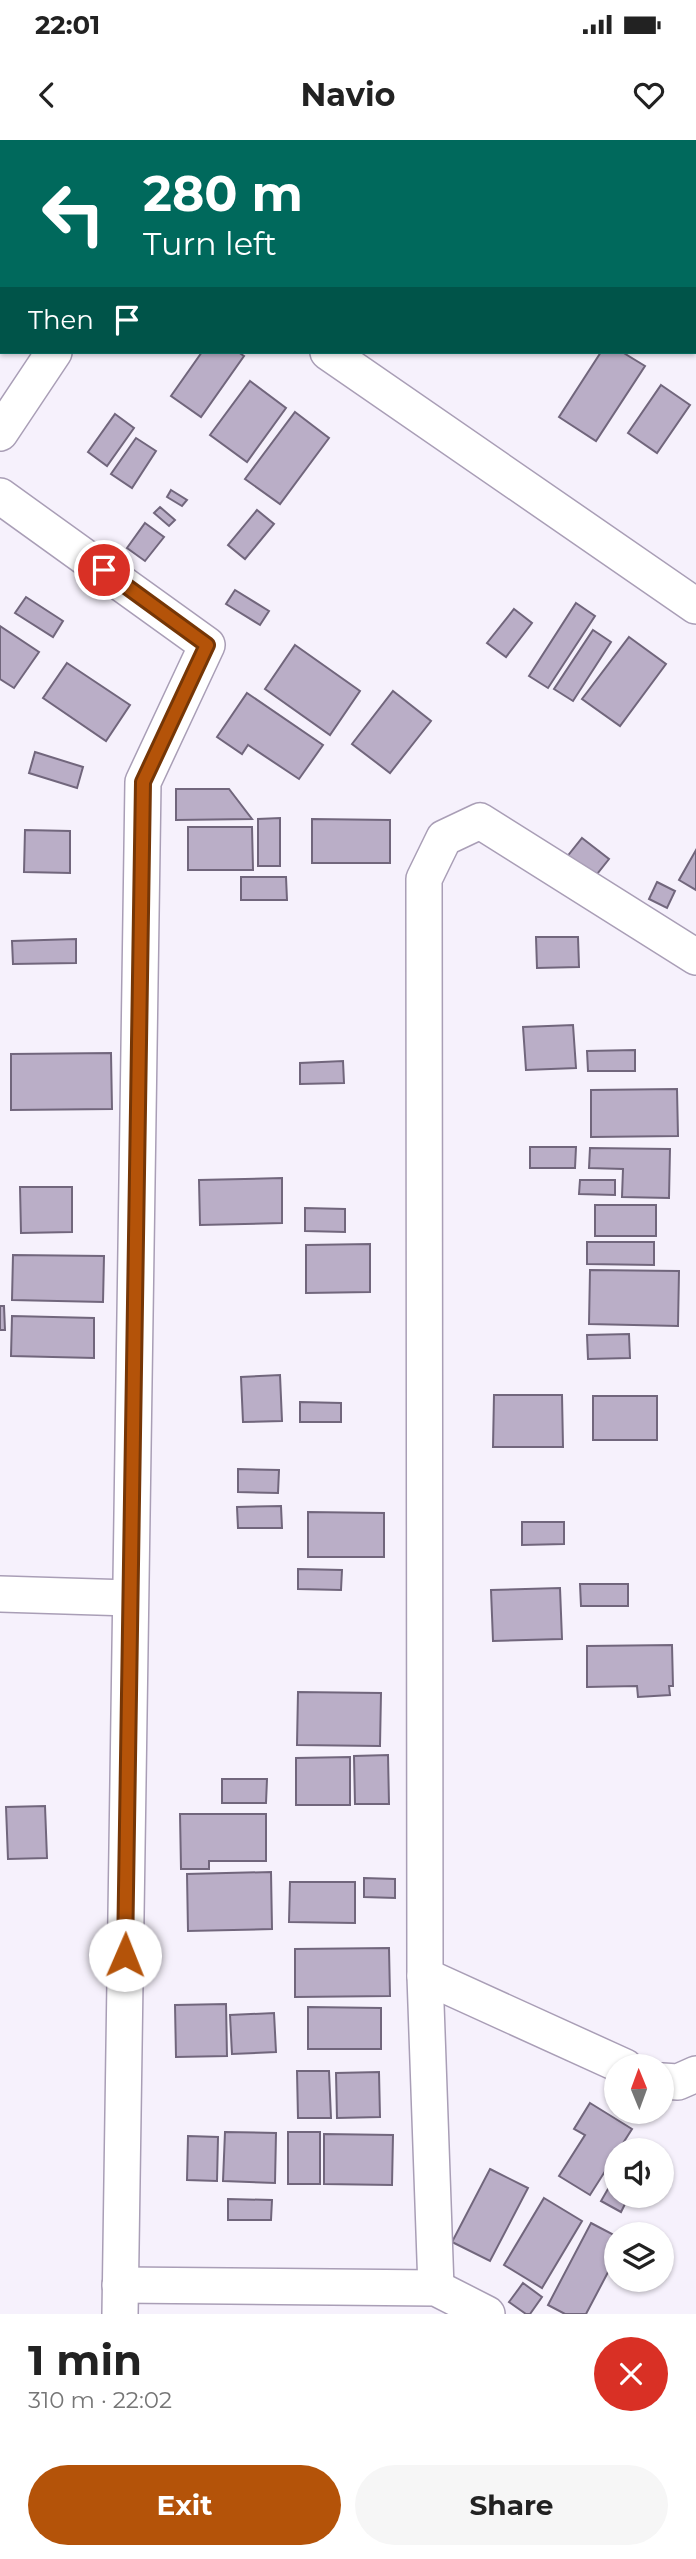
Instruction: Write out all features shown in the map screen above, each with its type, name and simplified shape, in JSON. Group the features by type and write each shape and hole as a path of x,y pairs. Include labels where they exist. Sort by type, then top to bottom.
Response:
{"street":[{"path":"0,433 53,354"},
{"path":"331,354 696,606"},
{"path":"0,496 207,645 143,782 120,2300 436,2288 487,2314"},
{"path":"436,2288 425,1976 424,879 444,838 480,821 696,957"},
{"path":"0,1594 130,1598"},
{"path":"425,1976 604,2057"},
{"path":"674,2082 696,2074"}],"building":[{"path":"201,354 244,356 201,417 171,396"},
{"path":"600,354 625,354 645,366 596,441 559,417"},
{"path":"250,381 286,408 247,462 210,435"},
{"path":"661,385 690,405 657,453 628,433"},
{"path":"295,412 329,438 280,504 245,479"},
{"path":"115,414 134,428 107,466 88,452"},
{"path":"136,438 156,451 132,488 111,474"},
{"path":"171,490 187,500 182,506 167,497"},
{"path":"160,507 175,520 169,526 154,513"},
{"path":"257,510 274,524 245,559 228,545"},
{"path":"145,523 164,537 145,561 127,548"},
{"path":"235,590 269,611 260,625 226,604"},
{"path":"26,597 63,621 53,637 15,613"},
{"path":"576,603 595,616 548,688 529,676"},
{"path":"514,609 532,623 506,657 487,643"},
{"path":"0,626 39,652 14,688 0,679"},
{"path":"593,630 611,642 573,701 554,689"},
{"path":"629,637 666,664 620,726 582,699"},
{"path":"295,645 360,691 330,735 265,689"},
{"path":"67,663 130,705 106,741 43,698"},
{"path":"393,691 431,721 390,773 352,744"},
{"path":"247,693 323,745 299,779 248,745 242,754 217,737"},
{"path":"35,752 83,767 77,788 29,773"},
{"path":"176,789 229,789 252,819 176,820"},
{"path":"280,818 280,866 258,866 258,819"},
{"path":"312,819 390,820 390,863 312,863"},
{"path":"188,827 252,827 253,870 188,870"},
{"path":"25,830 70,831 70,873 24,872"},
{"path":"582,838 609,859 593,879 566,858"},
{"path":"696,850 696,890 679,880"},
{"path":"241,877 286,877 287,900 241,900"},
{"path":"657,882 675,891 667,908 649,899"},
{"path":"536,937 578,937 579,967 537,968"},
{"path":"76,939 76,963 13,964 12,941"},
{"path":"573,1025 576,1068 526,1070 523,1027"},
{"path":"635,1050 635,1071 588,1071 587,1051"},
{"path":"111,1053 112,1109 11,1110 11,1054"},
{"path":"343,1061 344,1083 300,1084 300,1063"},
{"path":"677,1089 678,1136 591,1137 591,1090"},
{"path":"530,1147 576,1147 575,1168 530,1168"},
{"path":"590,1148 670,1149 669,1198 622,1197 623,1169 589,1168"},
{"path":"282,1178 282,1223 200,1225 199,1180"},
{"path":"580,1180 615,1180 615,1195 579,1194"},
{"path":"20,1187 72,1187 72,1232 21,1233"},
{"path":"595,1205 656,1205 656,1236 595,1236"},
{"path":"305,1208 345,1209 345,1232 305,1231"},
{"path":"587,1242 654,1242 654,1265 587,1264"},
{"path":"370,1244 370,1292 306,1293 306,1245"},
{"path":"13,1255 104,1256 103,1302 12,1300"},
{"path":"590,1270 679,1271 678,1326 589,1324"},
{"path":"0,1306 4,1306 5,1330 0,1330"},
{"path":"12,1316 94,1318 94,1358 11,1356"},
{"path":"629,1334 630,1358 588,1359 587,1335"},
{"path":"280,1375 282,1421 243,1422 241,1377"},
{"path":"494,1395 562,1395 563,1447 493,1447"},
{"path":"593,1396 657,1396 657,1440 593,1440"},
{"path":"300,1402 341,1403 341,1422 300,1422"},
{"path":"238,1469 279,1470 278,1493 238,1492"},
{"path":"281,1506 282,1528 238,1528 237,1507"},
{"path":"308,1512 384,1513 384,1557 308,1557"},
{"path":"522,1522 564,1522 564,1544 522,1545"},
{"path":"298,1569 342,1570 341,1590 298,1589"},
{"path":"580,1584 628,1584 628,1606 581,1606"},
{"path":"560,1588 562,1639 493,1641 491,1590"},
{"path":"672,1645 673,1686 669,1686 670,1695 638,1697 637,1686 587,1687 587,1646"},
{"path":"298,1692 381,1693 380,1746 297,1745"},
{"path":"388,1755 389,1804 355,1804 354,1756"},
{"path":"350,1757 350,1805 296,1805 296,1758"},
{"path":"222,1779 267,1779 266,1803 222,1803"},
{"path":"45,1806 47,1858 8,1859 6,1807"},
{"path":"180,1814 266,1814 266,1861 209,1861 209,1869 181,1869"},
{"path":"271,1872 272,1929 188,1931 187,1874"},
{"path":"364,1878 395,1879 395,1898 364,1897"},
{"path":"290,1882 355,1882 355,1923 289,1922"},
{"path":"389,1948 390,1996 295,1997 295,1949"},
{"path":"226,2004 227,2056 176,2057 175,2005"},
{"path":"308,2007 381,2008 381,2049 308,2049"},
{"path":"274,2013 276,2052 232,2054 230,2015"},
{"path":"297,2071 329,2071 331,2118 298,2118"},
{"path":"379,2072 380,2117 337,2118 336,2073"},
{"path":"590,2103 604,2112 604,2124 624,2124 632,2129 626,2138 604,2138 604,2173 590,2195 559,2176 585,2135 574,2129"},
{"path":"225,2132 276,2133 275,2183 223,2181"},
{"path":"288,2132 320,2132 320,2184 288,2184"},
{"path":"324,2134 393,2135 392,2185 324,2184"},
{"path":"188,2136 218,2137 217,2181 187,2180"},
{"path":"490,2169 528,2188 490,2261 452,2242"},
{"path":"544,2198 582,2221 542,2288 504,2265"},
{"path":"228,2199 272,2200 271,2220 228,2220"},
{"path":"591,2223 604,2230 604,2280 586,2314 565,2314 548,2305"},
{"path":"523,2283 542,2297 530,2314 509,2302"}],"route":[{"path":"104,570 207,645 143,782 125,1955"}]}
